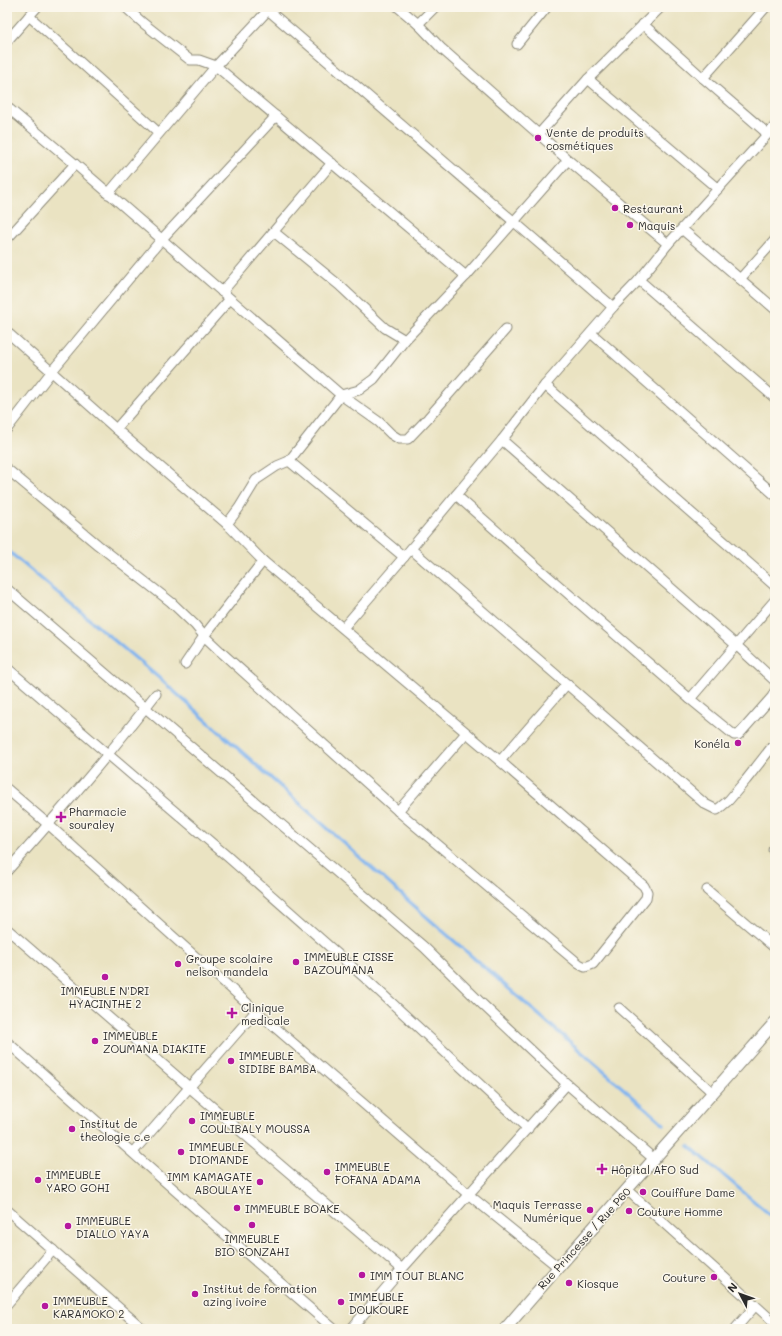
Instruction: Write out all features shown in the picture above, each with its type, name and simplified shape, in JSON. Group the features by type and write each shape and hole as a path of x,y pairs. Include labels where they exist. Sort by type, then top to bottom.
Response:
{"street":[{"path":"7,41 37,7"},
{"path":"125,7 190,60 199,60 216,66 466,276"},
{"path":"398,7 418,24 442,49 568,160 668,244"},
{"path":"418,24 434,7"},
{"path":"517,44 548,7"},
{"path":"539,134 588,79 661,7"},
{"path":"703,78 766,7"},
{"path":"108,194 216,66 270,8 613,307"},
{"path":"29,16 159,133"},
{"path":"643,24 768,134"},
{"path":"588,79 718,189"},
{"path":"7,107 75,164 341,395 379,422 391,434 399,439 408,439 506,329"},
{"path":"7,429 52,371 161,240 276,116"},
{"path":"343,628 502,440 545,385 613,307 639,280 668,244 775,126"},
{"path":"227,524 239,508 256,480 277,466 289,461 341,395 359,390 374,379 405,340 466,276 568,160"},
{"path":"116,429 226,296 274,232 332,163"},
{"path":"7,240 75,164"},
{"path":"682,230 775,309"},
{"path":"274,232 339,285 385,328 405,340"},
{"path":"740,279 775,240"},
{"path":"639,280 775,398"},
{"path":"7,332 116,429 227,524 263,561 500,761 644,886 647,892 646,898 593,964 585,967 579,964 398,811 204,636 195,625 171,602 98,545 7,469"},
{"path":"591,333 775,495"},
{"path":"545,385 775,586"},
{"path":"502,440 775,681"},
{"path":"289,461 404,557"},
{"path":"456,495 534,565 690,699 734,734 738,735 772,697 775,691"},
{"path":"411,549 705,804 717,810 729,800 775,743"},
{"path":"184,664 263,561"},
{"path":"7,589 424,947 567,1084 654,1160"},
{"path":"690,699 775,600"},
{"path":"7,668 228,857 366,979 528,1129"},
{"path":"500,761 567,684"},
{"path":"7,871 108,755 156,694"},
{"path":"398,811 466,733"},
{"path":"7,789 49,824 256,1011 468,1194 558,1267"},
{"path":"707,890 775,948"},
{"path":"7,929 402,1270"},
{"path":"619,1008 713,1093"},
{"path":"133,1152 256,1011"},
{"name":"Rue Princesse / Rue P60","path":"505,1329 775,1022"},
{"path":"7,1042 133,1152 232,1242 334,1329"},
{"path":"351,1329 468,1194 567,1084"},
{"path":"627,1190 775,1323"},
{"path":"7,1210 143,1329"},
{"path":"7,1304 53,1250"},
{"path":"735,1329 756,1306"}],"waterway":[{"path":"7,550 159,678 429,919 664,1124"},
{"path":"689,1146 775,1219"}],"place":[{"name":"Vente de produits cosmétiques","path":"538,138"},
{"name":"Restaurant","path":"615,208"},
{"name":"Maquis","path":"630,225"},
{"name":"Konéla","path":"738,743"},
{"name":"Pharmacie souraley","path":"61,817"},
{"name":"IMMEUBLE CISSE BAZOUMANA","path":"296,962"},
{"name":"Groupe scolaire nelson mandela","path":"178,964"},
{"name":"IMMEUBLE N'DRI HYACINTHE 2","path":"105,977"},
{"name":"Clinique medicale","path":"232,1013"},
{"name":"IMMEUBLE ZOUMANA DIAKITE","path":"95,1041"},
{"name":"IMMEUBLE SIDIBE BAMBA","path":"231,1061"},
{"name":"IMMEUBLE COULIBALY MOUSSA","path":"192,1121"},
{"name":"Institut de theologie c.e","path":"72,1129"},
{"name":"IMMEUBLE DIOMANDE","path":"181,1152"},
{"name":"Hôpital AFO Sud","path":"602,1169"},
{"name":"IMMEUBLE FOFANA ADAMA","path":"327,1172"},
{"name":"IMMEUBLE YARO GOHI","path":"38,1180"},
{"name":"IMM KAMAGATE ABOULAYE","path":"260,1182"},
{"name":"Couiffure Dame","path":"643,1192"},
{"name":"IMMEUBLE BOAKE","path":"237,1208"},
{"name":"Maquis Terrasse Numérique","path":"590,1210"},
{"name":"Couture Homme","path":"629,1211"},
{"name":"IMMEUBLE BIO SONZAHI","path":"252,1225"},
{"name":"IMMEUBLE DIALLO YAYA","path":"68,1226"},
{"name":"IMM TOUT BLANC","path":"362,1275"},
{"name":"Couture","path":"714,1277"},
{"name":"Kiosque","path":"569,1283"},
{"name":"Institut de formation azing ivoire","path":"195,1294"},
{"name":"IMMEUBLE DOUKOURE","path":"341,1302"},
{"name":"IMMEUBLE KARAMOKO 2","path":"45,1306"}]}
